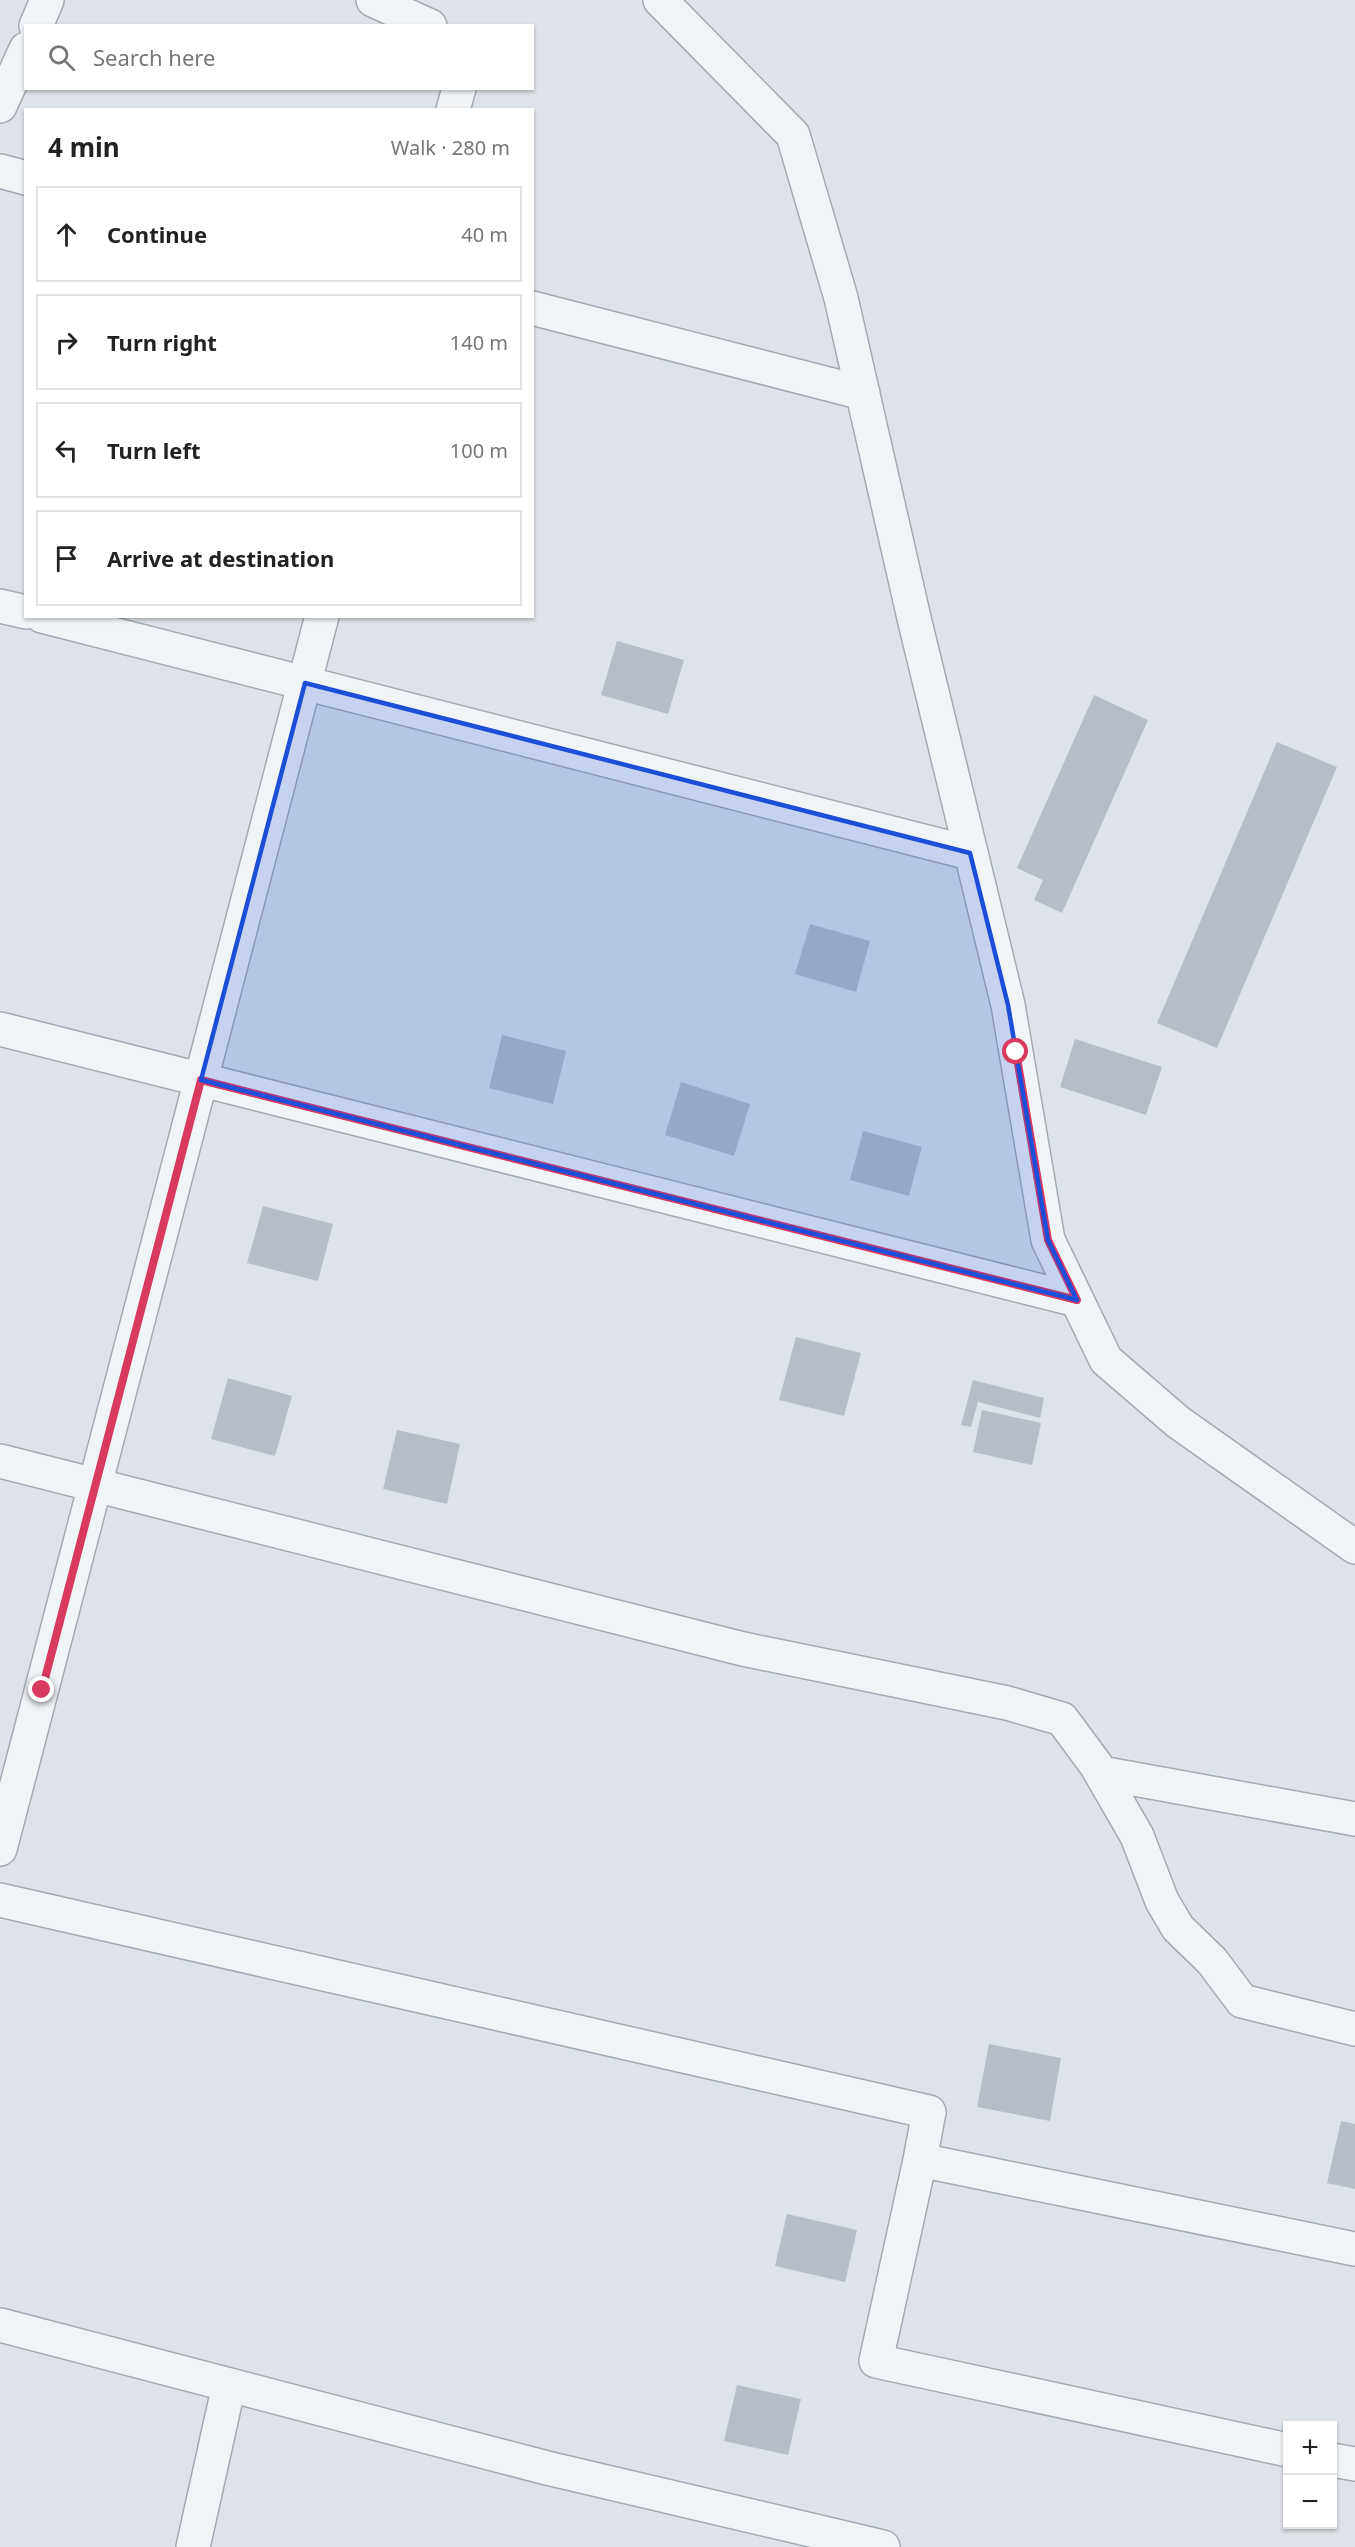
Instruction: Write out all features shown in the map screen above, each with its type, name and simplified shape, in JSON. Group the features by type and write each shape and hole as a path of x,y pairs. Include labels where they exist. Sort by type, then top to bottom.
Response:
{"street":[{"path":"37,24 47,0"},
{"path":"373,0 426,24"},
{"path":"660,0 793,135 841,298 970,853 1008,1005 1048,1240 1106,1360 1178,1422 1355,1547"},
{"path":"0,106 24,53"},
{"path":"454,108 458,90"},
{"path":"0,171 24,177"},
{"path":"534,309 863,393"},
{"path":"0,606 24,612"},
{"path":"50,618 970,853"},
{"path":"0,1849 321,618"},
{"path":"0,1029 1077,1300"},
{"path":"0,1461 743,1649 1018,1706 1062,1719 1101,1773 1137,1836 1162,1901 1178,1928 1212,1961 1242,2001 1355,2029"},
{"path":"1101,1773 1355,1819"},
{"path":"0,1900 929,2112 876,2361 1283,2449"},
{"path":"920,2160 1355,2249"},
{"path":"0,2325 547,2468 884,2547"},
{"path":"193,2547 229,2385"},
{"path":"1337,2461 1355,2464"}],"highlighted area":[{"path":"305,683 970,853 1008,1005 1048,1240 1077,1300 201,1080"}],"building":[{"path":"617,641 684,660 668,714 601,695"},
{"path":"1094,695 1148,720 1062,913 1034,900 1043,880 1017,868"},
{"path":"1277,742 1337,767 1217,1048 1157,1023"},
{"path":"810,924 870,941 856,992 795,974"},
{"path":"502,1035 566,1051 553,1104 489,1088"},
{"path":"1075,1039 1162,1067 1146,1115 1060,1087"},
{"path":"681,1082 750,1104 734,1156 665,1135"},
{"path":"863,1131 922,1147 909,1196 850,1180"},
{"path":"263,1206 333,1224 318,1281 247,1263"},
{"path":"796,1337 861,1353 844,1416 779,1400"},
{"path":"228,1378 292,1396 275,1456 211,1439"},
{"path":"973,1380 1044,1398 1040,1418 978,1402 971,1427 961,1425"},
{"path":"982,1410 1041,1423 1032,1465 973,1452"},
{"path":"397,1430 460,1444 447,1504 383,1489"},
{"path":"989,2044 1061,2058 1050,2121 977,2107"},
{"path":"1341,2121 1355,2124 1355,2189 1327,2183"},
{"path":"787,2214 857,2230 845,2282 775,2266"},
{"path":"737,2385 801,2399 788,2455 724,2441"}],"route":[{"path":"42,1690 201,1080 1077,1300 1048,1240 1016,1052"}]}
